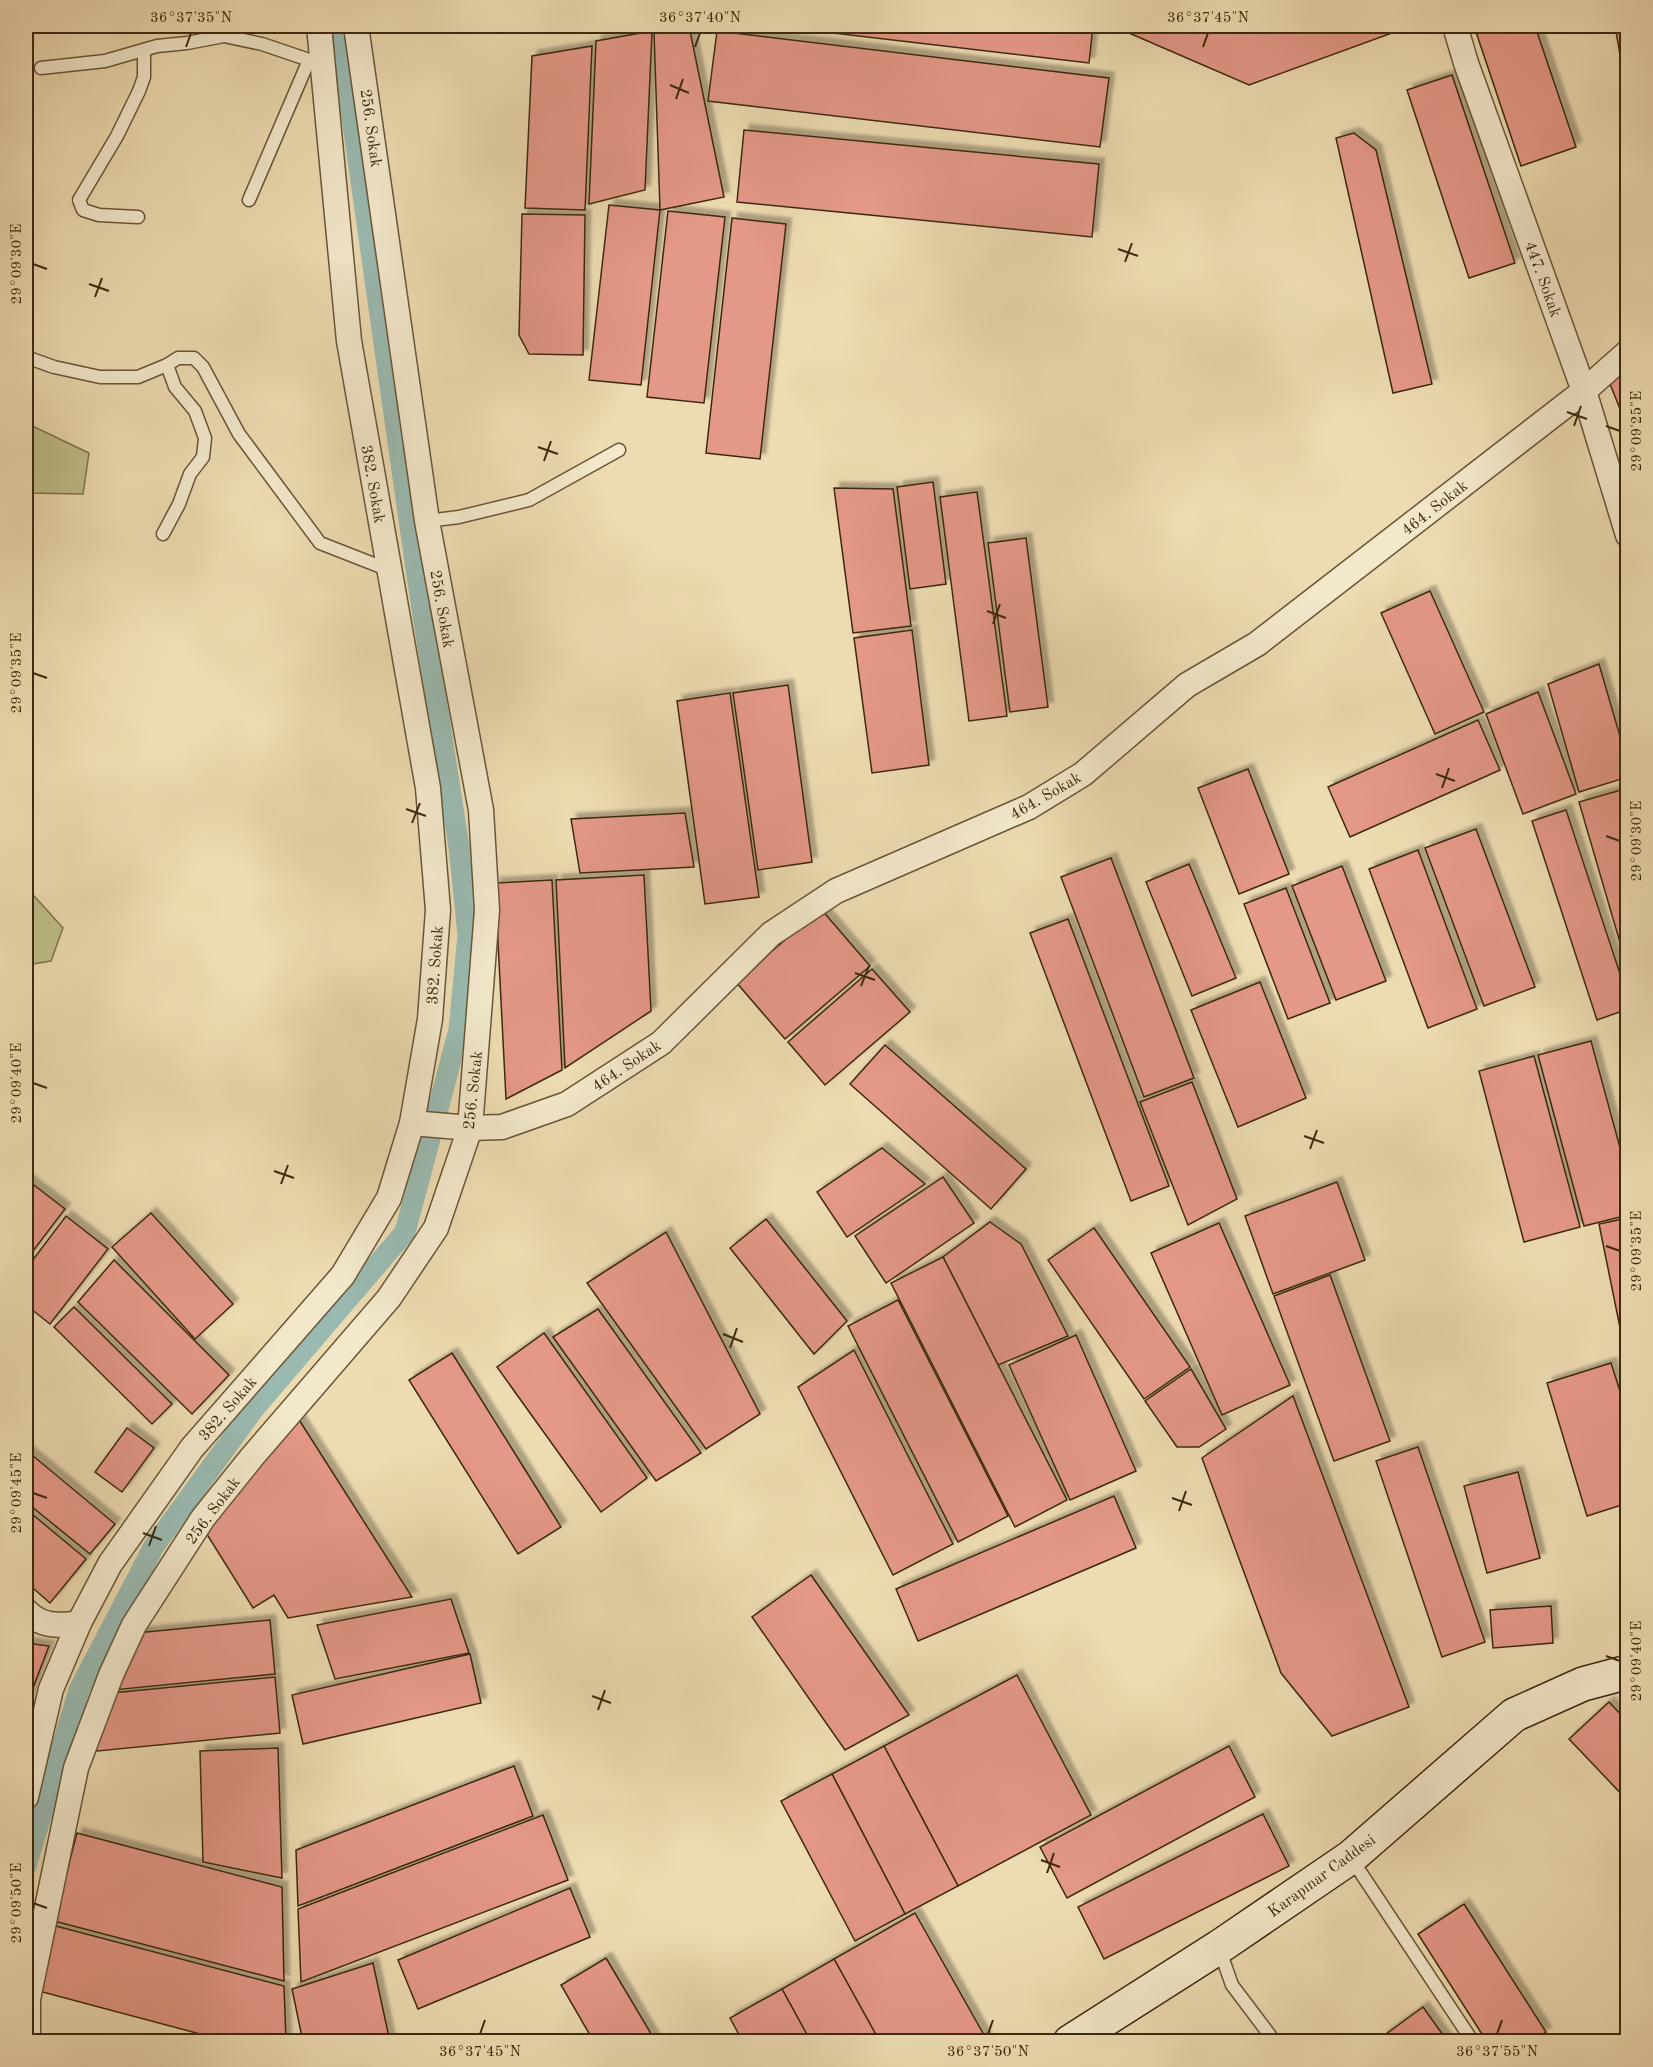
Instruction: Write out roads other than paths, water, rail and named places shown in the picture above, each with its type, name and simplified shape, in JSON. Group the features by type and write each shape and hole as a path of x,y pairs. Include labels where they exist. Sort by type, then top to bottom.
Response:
{"street":[{"name":"382. Sokak","path":"26,1797 51,1689 79,1623 110,1564 192,1448 343,1275 389,1198 414,1123 430,1019 438,910 428,788 349,340 317,62 320,26"},
{"name":"256. Sokak","path":"28,2042 28,1999 76,1768 111,1675 134,1625 203,1518 252,1457 389,1298 436,1227 461,1127 487,910 481,810 427,521 356,26"},
{"name":"447. Sokak","path":"1455,26 1466,63 1584,391 1628,535"},
{"name":"464. Sokak","path":"414,1123 461,1127 502,1127 567,1104 661,1043 771,934 836,891 1029,807 1083,774 1187,685 1257,645 1584,391 1628,352"},
{"path":"26,1611 32,1618 57,1627 79,1623"},
{"name":"Karapınar Caddesi","path":"1070,2042 1219,1947 1351,1857 1514,1715 1583,1684 1625,1677"}],"lane":[{"path":"41,68 105,61 144,50 224,36 262,44 317,62 249,200"},
{"path":"138,217 99,215 83,210 79,201 117,136 139,91 144,77 144,50"},
{"path":"26,357 54,367 100,377 138,377 178,358 194,358 203,367 239,434 320,543 389,570"},
{"path":"163,534 179,504 190,474 203,457 206,438 195,411 175,387 167,365"},
{"path":"427,521 459,517 529,500 619,450"},
{"path":"1351,1857 1473,2042"},
{"path":"1219,1947 1232,1985 1275,2042"}],"waterway":[{"path":"26,1866 79,1690 154,1546 253,1410 405,1232 459,1030 468,935 459,847 417,576 339,26"}]}
